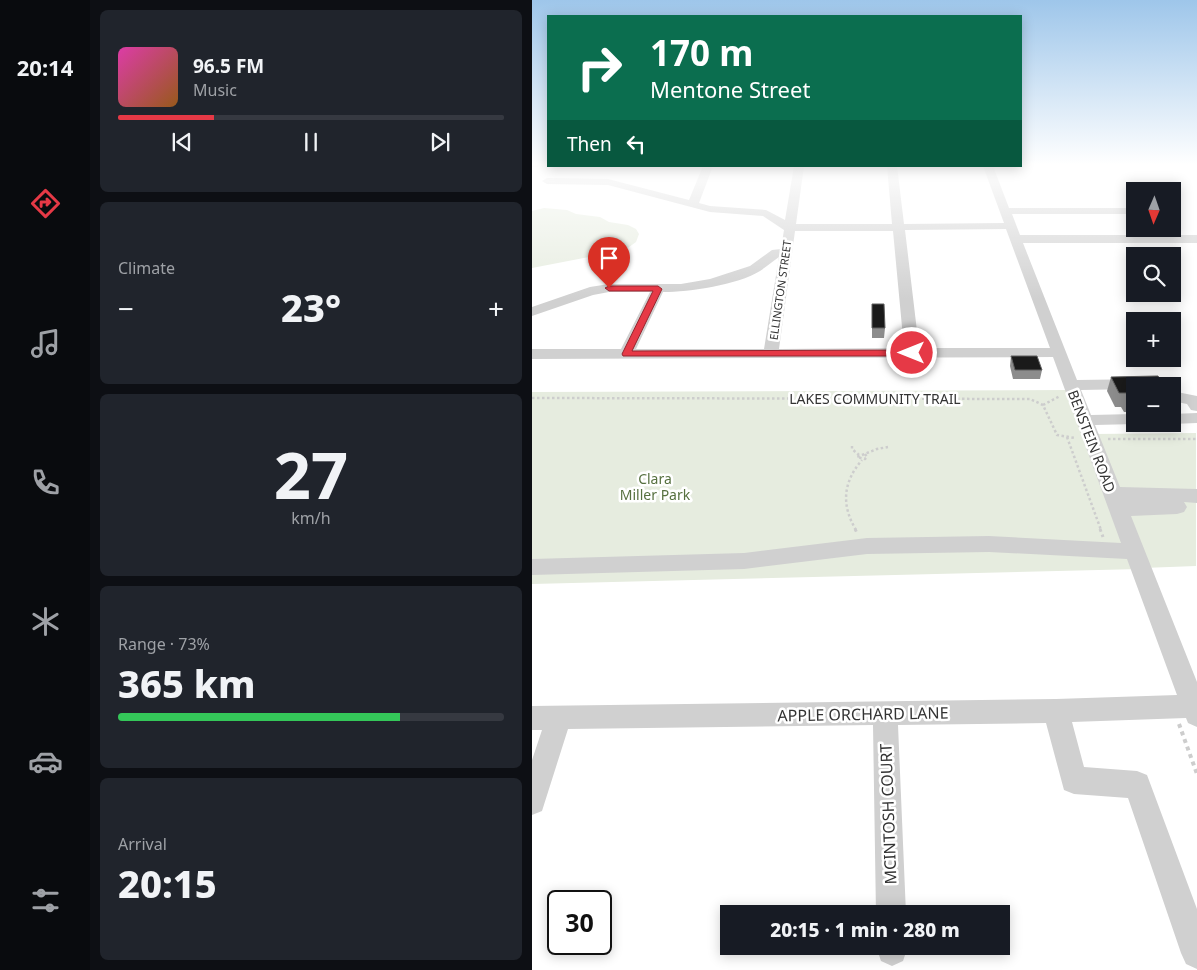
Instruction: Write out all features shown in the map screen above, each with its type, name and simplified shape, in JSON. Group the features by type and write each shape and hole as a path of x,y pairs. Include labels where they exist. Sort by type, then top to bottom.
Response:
{"street":[{"path":"713,208 766,214 789,228 1010,225 1196,239"},
{"name":"ELLINGTON STREET","path":"772,354 792,208"},
{"path":"896,208 912,353"},
{"name":"BENSTEIN ROAD","path":"1004,208 1134,551 1187,710"},
{"path":"708,220 721,210"},
{"path":"1010,225 1126,212"},
{"path":"532,312 590,291 609,288 658,289 697,286 733,278 754,269 776,253 785,253"},
{"path":"626,354 658,289"},
{"path":"532,354 1058,352"},
{"path":"1071,385 1126,384"},
{"path":"1181,398 1195,402"},
{"path":"1181,419 1196,418"},
{"path":"1084,420 1126,419"},
{"path":"1115,501 1196,496"},
{"path":"1115,501 1196,505"},
{"path":"532,566 744,561 867,546 989,544 1134,551"},
{"name":"APPLE ORCHARD LANE","path":"532,718 1187,710"},
{"path":"1056,711 1074,780 1137,785 1196,953"},
{"name":"MCINTOSH COURT","path":"885,714 891,905"},
{"path":"532,801 559,718"}],"path":[{"name":"LAKES COMMUNITY TRAIL","path":"532,398 1030,399 1043,404 1057,435 1067,437"},
{"path":"1112,550 1105,542 1067,437 1196,438"},
{"path":"852,446 852,449 859,454 865,454 873,449 888,446"},
{"path":"859,454 858,458 862,460"},
{"path":"865,454 866,458 852,470 844,487 845,511 867,546"},
{"path":"1187,710 1196,774"}],"green space":[{"path":"543,208 567,210 576,214 600,217 609,222 628,225 636,229 639,234 636,242 625,250 532,268 532,211"},
{"name":"Clara Miller Park","path":"1070,390 1140,569 532,584 532,392"},
{"path":"1196,433 1196,566 1143,568 1092,434"}],"building":[{"path":"872,304 884,304 885,328 872,328"},
{"path":"1011,356 1037,356 1042,370 1015,370"},
{"path":"1158,376 1159,377 1126,377 1126,393 1119,393 1111,377"}],"route":[{"path":"609,288 658,289 626,354 912,353"}]}
